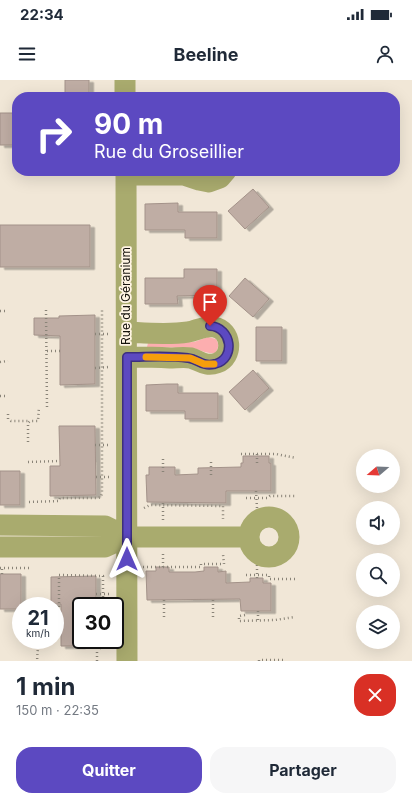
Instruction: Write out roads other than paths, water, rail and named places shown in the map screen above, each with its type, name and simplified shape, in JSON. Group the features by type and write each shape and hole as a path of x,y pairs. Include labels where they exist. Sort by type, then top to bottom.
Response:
{"street":[{"path":"125,80 125,92"},
{"name":"Rue du Géranium","path":"126,176 120,362 127,537 128,661"},
{"path":"187,176 210,182 222,176"},
{"path":"120,362 190,358 200,363 210,364 217,363 222,360 225,357 229,347 227,336 224,332 219,328 210,326 195,331 181,333 121,333"},
{"path":"0,526 105,526 127,537"},
{"path":"1,555 105,547 127,537 249,537"}]}
